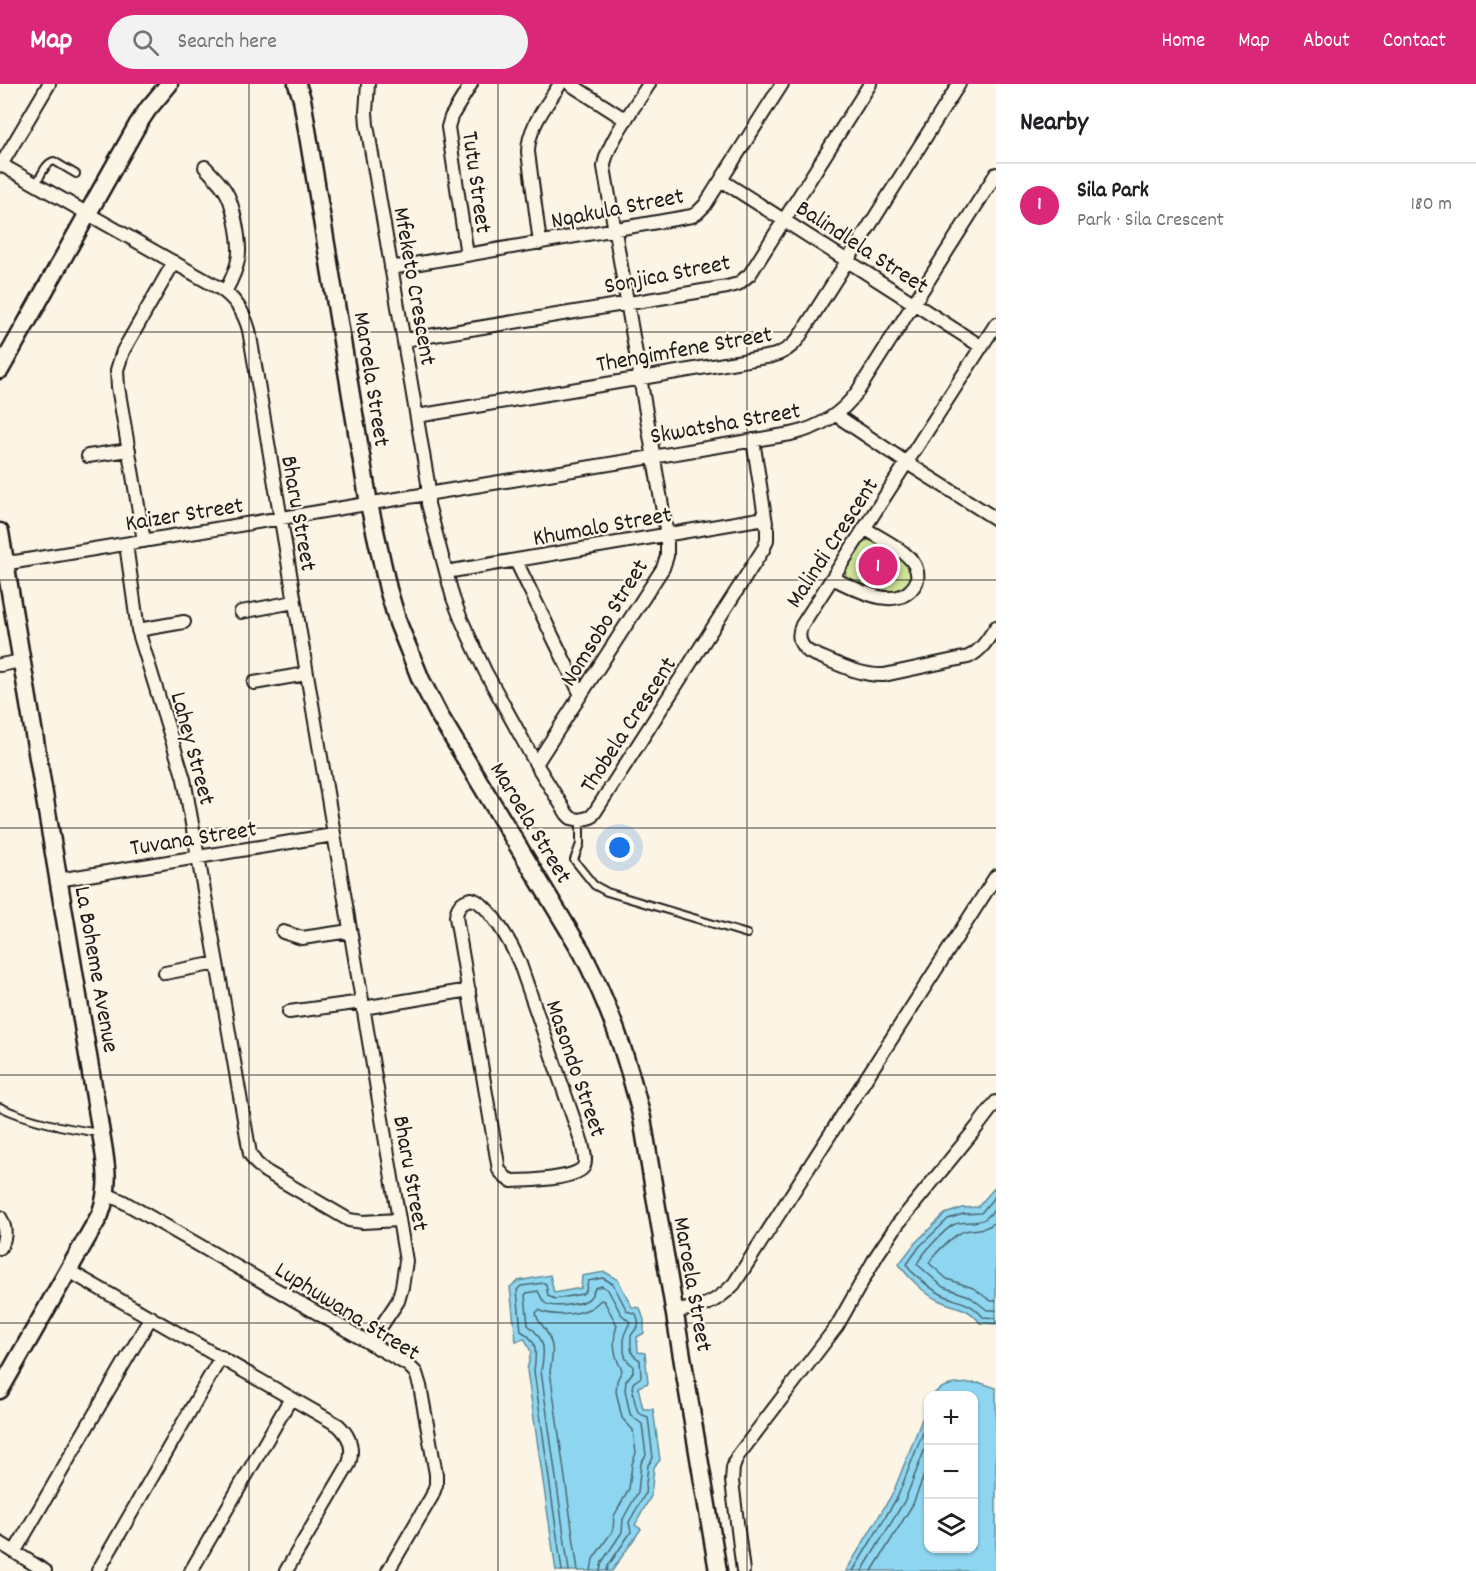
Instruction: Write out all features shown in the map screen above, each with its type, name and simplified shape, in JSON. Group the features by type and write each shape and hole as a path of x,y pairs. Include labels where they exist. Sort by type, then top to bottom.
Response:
{"street":[{"path":"0,370 148,109 169,84"},
{"name":"Mfeketo Crescent","path":"368,84 367,125 417,416 428,494"},
{"name":"Tutu Street","path":"467,255 448,127 451,117 471,84"},
{"path":"540,243 528,143 532,129 560,84"},
{"path":"570,84 626,120"},
{"name":"Nomsobo Street","path":"537,764 665,563 667,556 668,535 604,161 649,84"},
{"name":"Nqakula Street","path":"392,268 692,216 702,209 782,84"},
{"name":"Sonjica Street","path":"404,340 727,288 738,284 750,274 870,84"},
{"name":"Thengimfene Street","path":"417,416 785,352 795,344 959,84"},
{"path":"1,165 46,85"},
{"name":"Maroela Street","path":"300,89 369,504 388,589 398,622 421,680 440,715 582,951 599,985 631,1072 642,1118 718,1571"},
{"name":"Bharu Street","path":"1,165 225,292 232,297 241,310 249,330 406,1261 398,1301 370,1343"},
{"path":"205,167 227,193 232,205 239,240 240,256 237,268 225,292"},
{"name":"Skwatsha Street","path":"369,504 753,440 803,431 820,424 836,415 852,400 996,174"},
{"name":"Balindlela Street","path":"721,180 982,347"},
{"path":"144,541 117,370 123,351 174,262"},
{"name":"Malindi Crescent","path":"996,324 800,629 799,639 809,652 868,675 884,675 968,657 984,645 996,627"},
{"path":"836,415 996,519"},
{"name":"Thobela Crescent","path":"428,494 428,504 453,598 470,639 537,764 567,814 575,820 580,820 591,817 595,812 764,548 767,535 753,440"},
{"path":"88,456 129,450"},
{"name":"Kaizer Street","path":"2,560 15,562 369,504"},
{"name":"Khumalo Street","path":"446,573 765,518"},
{"path":"832,578 881,598 902,596 908,593 916,583 918,576 914,563 864,528"},
{"name":"La Boheme Avenue","path":"0,532 2,560 22,662 107,1169 106,1194 100,1215 0,1390"},
{"name":"Lahey Street","path":"126,544 138,630 184,779 250,1154 265,1171 349,1220 398,1221"},
{"path":"516,561 581,696"},
{"path":"241,612 294,602"},
{"path":"138,630 184,622"},
{"path":"0,665 22,662"},
{"path":"254,683 306,674"},
{"name":"Tuvana Street","path":"58,880 333,835"},
{"path":"675,1311 697,1308 710,1303 735,1284 996,876"},
{"name":"Masondo Street","path":"471,899 480,902 487,909 516,955 582,1143 585,1162 584,1169 578,1173 522,1181 512,1181 501,1174 469,990 456,913 461,904 471,899"},
{"path":"283,933 303,938 350,931"},
{"path":"165,973 217,963"},
{"path":"289,1012 362,1005 469,990"},
{"path":"743,1571 732,1481 732,1468 737,1457 837,1326 877,1255 897,1225 996,1102"},
{"name":"Luphuwana Street","path":"106,1194 370,1343 408,1365 416,1373 436,1480 432,1496 388,1571"},
{"path":"0,1217 5,1232 0,1248"},
{"path":"69,1270 338,1425 348,1435 352,1449 349,1464 286,1571"},
{"path":"15,1551 151,1317"},
{"path":"98,1571 221,1358"},
{"path":"191,1571 291,1398"},
{"path":"0,1543 45,1571"}],"lane":[{"path":"36,185 47,164 51,161 76,174"},
{"path":"580,820 580,844 574,860 594,885 607,892 747,934"},
{"path":"0,1107 33,1120 65,1128 101,1133"}],"green space":[{"path":"868,540 881,545 908,565 912,578 905,588 879,592 860,586 846,578 845,567 862,543"}],"water":[{"path":"996,1186 996,1324 980,1323 966,1310 944,1303 928,1294 906,1274 899,1264 916,1242 945,1214 962,1208 978,1207"},
{"path":"605,1272 618,1280 632,1307 640,1308 644,1320 644,1333 637,1337 638,1352 645,1353 648,1383 638,1387 643,1409 653,1409 660,1460 654,1467 651,1496 635,1525 641,1529 612,1571 556,1571 527,1370 531,1352 525,1339 516,1341 510,1287 518,1281 550,1275 554,1293 581,1288 582,1276"},
{"path":"981,1383 996,1388 996,1571 846,1571 893,1493 924,1414 924,1553 978,1553 978,1391 938,1391 949,1385"}],"place":[{"name":"Sila Park","path":"878,566"}]}
